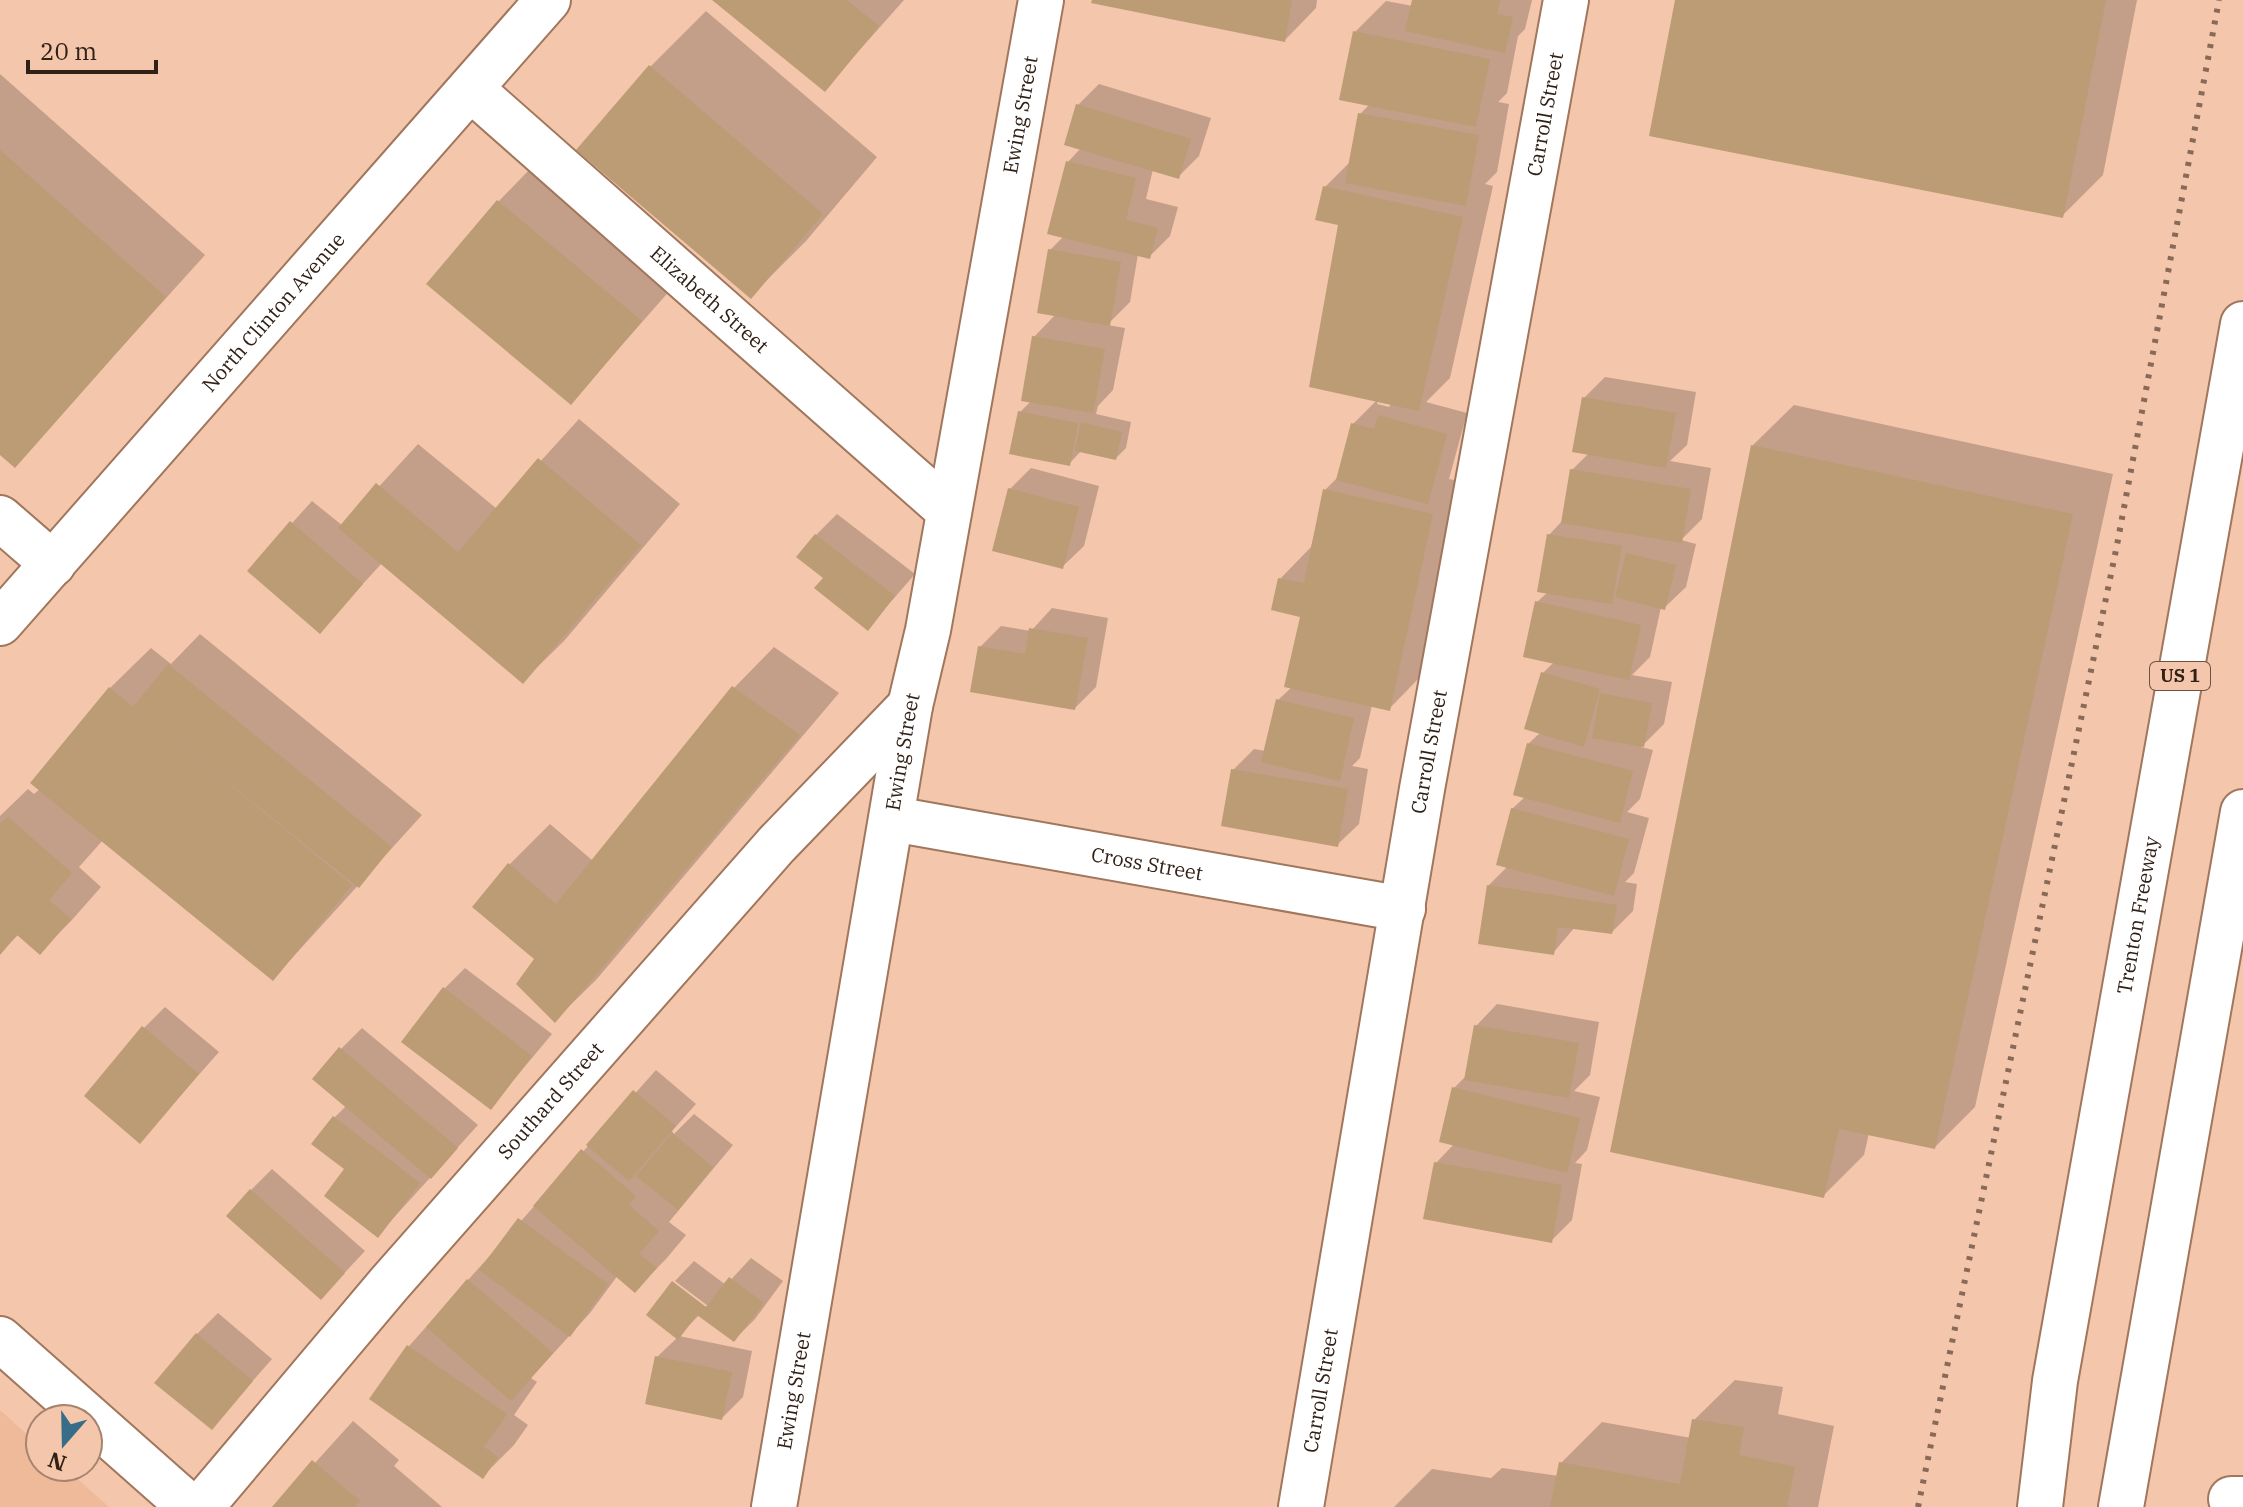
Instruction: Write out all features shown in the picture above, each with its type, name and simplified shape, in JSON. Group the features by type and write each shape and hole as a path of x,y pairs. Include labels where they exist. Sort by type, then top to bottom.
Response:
{"main road":[{"name":"North Clinton Avenue","path":"0,623 548,0"},
{"name":"Ewing Street","path":"774,1507 910,706 949,511 1041,0"},
{"name":"Carroll Street","path":"1301,1507 1403,909 1566,0"},
{"name":"Elizabeth Street","path":"471,89 949,511"},
{"name":"Trenton Freeway","path":"2038,1502 2058,1366 2243,324"},
{"path":"0,518 53,564"},
{"name":"Southard Street","path":"201,1507 389,1284 755,869 910,706"},
{"path":"2121,1507 2243,812"},
{"name":"Cross Street","path":"893,819 1403,909"},
{"path":"0,1339 190,1507"}],"shaded area":[{"path":"0,1410 24,1432 24,1483 82,1483 109,1507 0,1507"}],"building":[{"path":"712,0 847,0 879,26 825,92"},
{"path":"1092,0 1292,0 1285,42 1091,3"},
{"path":"1412,0 1500,0 1497,14 1513,17 1505,53 1405,31"},
{"path":"1675,0 2106,0 2063,218 1649,136"},
{"path":"1353,31 1490,59 1476,127 1339,100"},
{"path":"649,65 823,214 751,299 576,150"},
{"path":"1076,104 1191,139 1179,179 1064,145"},
{"path":"1358,113 1479,135 1466,206 1345,183"},
{"path":"0,150 166,297 15,468 0,455"},
{"path":"1066,161 1136,178 1126,220 1158,228 1150,259 1047,234"},
{"path":"1323,186 1463,217 1419,411 1309,387 1338,225 1315,220"},
{"path":"497,200 642,321 571,405 426,284"},
{"path":"1048,249 1121,262 1110,326 1037,313"},
{"path":"1032,336 1105,349 1093,413 1021,401"},
{"path":"1582,397 1676,413 1666,468 1572,452"},
{"path":"1018,411 1078,423 1070,466 1009,454"},
{"path":"1378,415 1447,434 1428,504 1336,480 1351,423 1374,429"},
{"path":"1081,422 1122,432 1116,460 1075,451"},
{"path":"1751,445 2073,514 1935,1149 1839,1129 1824,1198 1610,1152"},
{"path":"538,458 641,545 523,684 338,528 376,483 458,552"},
{"path":"1570,469 1691,489 1682,543 1561,523"},
{"path":"1008,488 1079,507 1063,569 992,551"},
{"path":"1323,489 1433,514 1390,711 1284,687 1300,617 1271,610 1278,578 1304,583"},
{"path":"290,521 363,584 320,634 247,571"},
{"path":"815,534 895,596 868,631 814,588 823,578 796,557"},
{"path":"1547,534 1622,546 1612,604 1537,592"},
{"path":"1626,553 1676,565 1665,610 1615,597"},
{"path":"1535,601 1641,625 1629,680 1523,657"},
{"path":"1029,628 1088,638 1075,710 970,692 978,646 1025,654"},
{"path":"168,664 392,847 359,888 165,731 352,885 273,981 30,783 109,687 133,707"},
{"path":"1541,672 1600,689 1584,747 1524,729"},
{"path":"732,686 800,735 555,1023 516,984 534,959 472,907 508,863 556,904"},
{"path":"1600,693 1652,703 1644,747 1592,738"},
{"path":"1276,699 1354,718 1340,781 1261,762"},
{"path":"1527,743 1633,771 1620,823 1513,795"},
{"path":"1231,769 1348,789 1338,847 1221,826"},
{"path":"1511,808 1629,839 1614,896 1496,865"},
{"path":"8,817 72,873 49,900 71,919 40,955 17,935 0,955 0,823"},
{"path":"1487,885 1617,905 1612,934 1558,927 1554,955 1478,944"},
{"path":"443,987 532,1056 491,1110 401,1042"},
{"path":"1474,1025 1579,1043 1569,1098 1464,1080"},
{"path":"142,1026 199,1074 140,1144 84,1096"},
{"path":"339,1047 458,1148 431,1179 312,1079"},
{"path":"1452,1087 1580,1118 1567,1173 1439,1142"},
{"path":"633,1090 676,1126 629,1181 586,1145"},
{"path":"333,1116 420,1183 378,1238 324,1196 344,1169 311,1144"},
{"path":"672,1133 713,1167 678,1210 636,1176"},
{"path":"581,1149 636,1196 629,1205 659,1231 639,1254 657,1268 635,1293 533,1206"},
{"path":"1434,1162 1562,1185 1552,1243 1423,1219"},
{"path":"250,1189 345,1273 321,1300 226,1216"},
{"path":"518,1218 608,1284 570,1337 479,1270"},
{"path":"729,1277 764,1303 734,1342 697,1315 678,1340 646,1315 672,1281 706,1307"},
{"path":"467,1279 553,1353 511,1401 426,1327"},
{"path":"196,1333 253,1381 212,1430 154,1383"},
{"path":"407,1345 507,1414 484,1447 498,1457 483,1479 369,1399"},
{"path":"655,1356 732,1372 722,1420 645,1404"},
{"path":"1692,1419 1744,1427 1739,1455 1795,1467 1787,1507 1550,1507 1559,1462 1680,1484"},
{"path":"312,1460 360,1501 355,1507 272,1507"}],"railway":[{"path":"1918,1507 2117,545 2219,0"}]}
